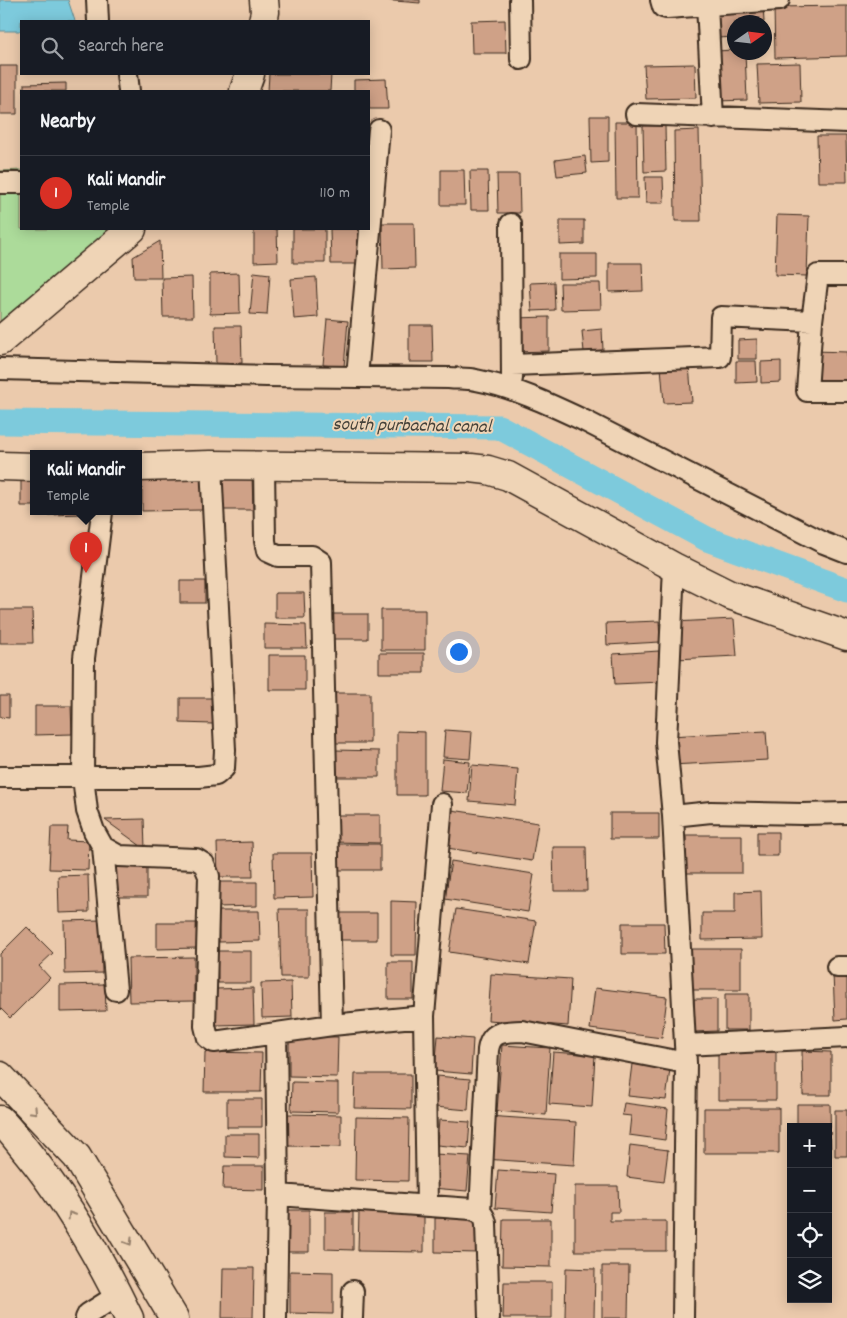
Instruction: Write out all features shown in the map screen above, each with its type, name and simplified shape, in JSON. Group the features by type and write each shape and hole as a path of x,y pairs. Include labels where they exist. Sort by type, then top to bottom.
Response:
{"street":[{"path":"97,0 98,20"},
{"path":"263,20 264,0"},
{"path":"520,0 521,59"},
{"path":"661,0 663,7 667,8 779,0"},
{"path":"706,5 713,118"},
{"path":"127,75 129,90"},
{"path":"244,90 250,75"},
{"path":"636,114 847,122"},
{"path":"370,206 379,130"},
{"path":"0,183 20,183"},
{"path":"511,224 512,391"},
{"path":"0,341 131,230"},
{"path":"357,377 368,230"},
{"path":"847,275 818,274 812,321 807,391 847,392"},
{"path":"512,365 720,357 721,316 812,321"},
{"path":"0,369 475,380 549,404 824,543 847,552"},
{"path":"0,777 216,776 224,768 225,750 211,465"},
{"path":"264,465 265,541 267,551 278,556 312,556 320,562 332,1025"},
{"path":"142,467 264,465 471,468 488,470 508,476 674,568 737,598 847,636"},
{"path":"0,466 30,467"},
{"path":"102,515 84,658 83,777 87,810 94,831 103,847 116,990"},
{"path":"674,568 666,742 673,816 686,1054 683,1318"},
{"path":"427,1206 424,1016 442,804"},
{"path":"673,816 711,812 847,813"},
{"path":"103,847 119,856 196,859 204,864 209,876 205,1026 208,1038 214,1042 332,1025 424,1016"},
{"path":"480,1212 488,1050 490,1040 496,1034 522,1031 686,1054 847,1037"},
{"path":"276,1033 278,1195 276,1318"},
{"path":"0,1076 77,1157 174,1318"},
{"path":"0,1120 43,1171 70,1212 124,1307 88,1314 86,1318"},
{"path":"278,1195 472,1209 480,1212 485,1217 486,1223 489,1318"},
{"path":"352,1318 353,1291"}],"green space":[{"path":"20,170 20,230 124,230 0,333 0,171"}],"water":[{"path":"0,0 68,0 75,20 20,20 20,31 0,31"}],"building":[{"path":"382,0 420,0 420,3"},
{"path":"763,6 764,15 727,15 727,37 718,38 717,8"},
{"path":"847,6 847,56 775,58 774,7"},
{"path":"505,20 506,53 472,53 471,21"},
{"path":"727,50 727,60 745,60 747,100 717,101 716,51"},
{"path":"800,63 801,102 759,103 757,64"},
{"path":"695,64 696,98 646,99 644,65"},
{"path":"0,66 17,66 17,114 0,114"},
{"path":"269,75 331,75 330,90 268,90"},
{"path":"386,79 388,109 370,109 370,90 354,90 354,80"},
{"path":"66,83 66,90 24,90 24,84"},
{"path":"590,116 608,116 608,162 591,163"},
{"path":"615,122 637,122 638,198 616,198"},
{"path":"643,126 665,126 666,171 644,172"},
{"path":"699,130 701,221 675,221 674,131"},
{"path":"817,136 846,136 847,182 818,182"},
{"path":"585,156 587,173 557,176 555,160"},
{"path":"441,170 464,170 465,205 441,205"},
{"path":"470,171 488,171 489,210 471,210"},
{"path":"497,174 519,174 520,213 498,213"},
{"path":"645,177 663,177 664,203 646,203"},
{"path":"777,215 809,216 807,276 775,275"},
{"path":"560,220 584,220 584,244 560,245"},
{"path":"382,223 414,223 415,268 383,269"},
{"path":"254,230 277,230 278,261 254,262"},
{"path":"293,230 325,230 325,263 293,263"},
{"path":"330,230 360,230 361,264 331,264"},
{"path":"160,241 161,278 134,278 133,257"},
{"path":"559,254 597,254 597,278 559,279"},
{"path":"609,263 642,263 643,291 609,292"},
{"path":"254,272 270,274 267,315 250,314"},
{"path":"239,273 240,313 210,314 210,274"},
{"path":"192,277 193,317 163,317 162,278"},
{"path":"316,277 318,317 294,319 291,279"},
{"path":"554,282 555,310 532,311 530,283"},
{"path":"560,283 600,283 601,309 561,310"},
{"path":"549,317 549,351 515,352 514,318"},
{"path":"327,319 348,321 344,367 323,365"},
{"path":"409,325 432,325 433,362 409,362"},
{"path":"215,326 241,326 242,363 216,364"},
{"path":"602,329 603,350 584,352 582,331"},
{"path":"757,339 757,359 738,359 738,340"},
{"path":"814,351 847,352 847,388 813,386"},
{"path":"736,361 756,361 757,382 736,383"},
{"path":"781,361 781,382 761,383 761,362"},
{"path":"689,365 692,402 664,403 661,367"},
{"path":"21,472 30,472 30,506 21,506"},
{"path":"221,476 252,476 253,510 222,510"},
{"path":"142,479 202,479 202,510 142,511"},
{"path":"180,581 205,581 205,603 180,603"},
{"path":"275,593 304,593 305,618 275,618"},
{"path":"0,610 32,610 33,643 0,643"},
{"path":"381,610 425,610 425,650 381,650"},
{"path":"323,614 368,614 368,639 323,639"},
{"path":"734,619 737,656 676,659 674,622"},
{"path":"659,621 660,642 607,645 606,623"},
{"path":"264,624 306,625 307,648 264,648"},
{"path":"659,651 661,682 615,684 613,654"},
{"path":"379,653 424,653 424,673 379,673"},
{"path":"269,655 305,655 305,690 269,690"},
{"path":"330,693 370,693 370,743 330,743"},
{"path":"0,696 9,696 9,718 0,717"},
{"path":"180,698 213,698 213,724 180,723"},
{"path":"35,706 71,706 72,734 35,735"},
{"path":"445,730 472,732 470,759 443,757"},
{"path":"397,731 425,732 425,795 397,795"},
{"path":"766,731 768,760 671,765 669,736"},
{"path":"335,750 379,751 379,777 335,777"},
{"path":"443,759 470,762 467,793 440,791"},
{"path":"472,765 518,769 515,805 469,801"},
{"path":"452,810 538,823 532,861 447,848"},
{"path":"610,813 659,813 659,839 610,839"},
{"path":"334,815 380,815 380,843 334,842"},
{"path":"144,819 145,849 105,820"},
{"path":"51,827 68,827 67,840 89,841 88,870 49,869"},
{"path":"757,832 778,832 778,856 757,856"},
{"path":"686,835 742,835 742,873 686,873"},
{"path":"252,842 253,877 218,877 217,843"},
{"path":"334,844 380,844 380,870 334,870"},
{"path":"553,847 586,847 587,891 554,891"},
{"path":"273,853 312,853 313,897 274,898"},
{"path":"451,861 534,874 528,912 445,899"},
{"path":"111,865 147,865 147,897 112,897"},
{"path":"88,875 89,912 59,913 58,876"},
{"path":"216,882 257,882 257,906 217,907"},
{"path":"761,891 762,939 702,940 702,913 735,913 735,892"},
{"path":"391,901 417,902 416,955 391,955"},
{"path":"279,909 309,909 309,977 281,977"},
{"path":"456,909 536,921 529,964 449,952"},
{"path":"218,911 259,911 260,941 219,942"},
{"path":"335,913 377,913 377,940 335,940"},
{"path":"101,920 102,973 65,974 64,921"},
{"path":"157,923 197,923 197,948 157,949"},
{"path":"622,923 664,923 665,954 622,954"},
{"path":"27,927 53,953 39,966 50,978 10,1018 0,1008 0,954"},
{"path":"691,949 741,949 741,990 691,990"},
{"path":"217,951 251,951 251,983 218,983"},
{"path":"194,957 194,1001 129,1002 128,958"},
{"path":"388,962 413,962 413,999 388,999"},
{"path":"491,974 571,979 568,1026 488,1020"},
{"path":"833,974 847,974 847,1019 835,1020"},
{"path":"291,982 292,1017 262,1018 261,983"},
{"path":"105,984 106,1011 60,1012 60,985"},
{"path":"253,988 254,1024 216,1025 215,989"},
{"path":"595,988 667,997 662,1038 590,1029"},
{"path":"725,994 749,994 749,1030 725,1030"},
{"path":"694,999 717,999 717,1031 695,1032"},
{"path":"289,1036 338,1037 337,1077 289,1076"},
{"path":"438,1036 473,1039 471,1074 435,1071"},
{"path":"502,1045 550,1048 546,1115 497,1111"},
{"path":"802,1051 831,1052 831,1095 803,1095"},
{"path":"205,1052 262,1053 261,1092 204,1092"},
{"path":"553,1052 595,1055 592,1107 549,1104"},
{"path":"718,1052 776,1052 776,1100 718,1100"},
{"path":"632,1064 670,1069 666,1100 628,1096"},
{"path":"355,1074 411,1074 411,1109 354,1108"},
{"path":"437,1076 470,1079 468,1110 435,1107"},
{"path":"292,1082 338,1083 338,1112 291,1111"},
{"path":"227,1099 262,1099 262,1127 227,1127"},
{"path":"624,1103 668,1109 665,1140 629,1135 631,1116 622,1115"},
{"path":"797,1104 830,1104 830,1123 797,1123"},
{"path":"704,1108 779,1108 779,1153 704,1153"},
{"path":"835,1110 847,1110 847,1156 835,1156"},
{"path":"288,1114 341,1115 341,1147 288,1146"},
{"path":"487,1116 576,1122 574,1165 484,1159"},
{"path":"356,1117 409,1118 408,1181 355,1180"},
{"path":"439,1120 470,1122 468,1148 437,1145"},
{"path":"225,1134 259,1134 259,1158 225,1157"},
{"path":"630,1145 668,1150 664,1182 627,1177"},
{"path":"434,1154 470,1156 467,1191 432,1188"},
{"path":"224,1166 264,1166 264,1190 223,1189"},
{"path":"498,1170 554,1174 551,1212 495,1208"},
{"path":"575,1186 618,1186 619,1212 610,1212 610,1221 666,1221 666,1251 575,1251"},
{"path":"281,1210 309,1210 309,1252 281,1252"},
{"path":"325,1212 353,1212 353,1250 325,1249"},
{"path":"359,1212 424,1213 424,1252 358,1251"},
{"path":"435,1218 478,1219 478,1253 435,1252"},
{"path":"503,1219 551,1219 551,1267 502,1266"},
{"path":"602,1266 629,1266 628,1318 602,1318"},
{"path":"223,1268 254,1268 253,1318 222,1318"},
{"path":"566,1268 595,1269 594,1318 565,1318"},
{"path":"290,1271 333,1272 333,1314 290,1313"},
{"path":"504,1282 552,1282 552,1318 503,1318"}],"waterway":[{"name":"south purbachal canal","path":"0,422 499,427 707,539 847,590"}],"place":[{"name":"Kali Mandir","path":"86,573"}]}
